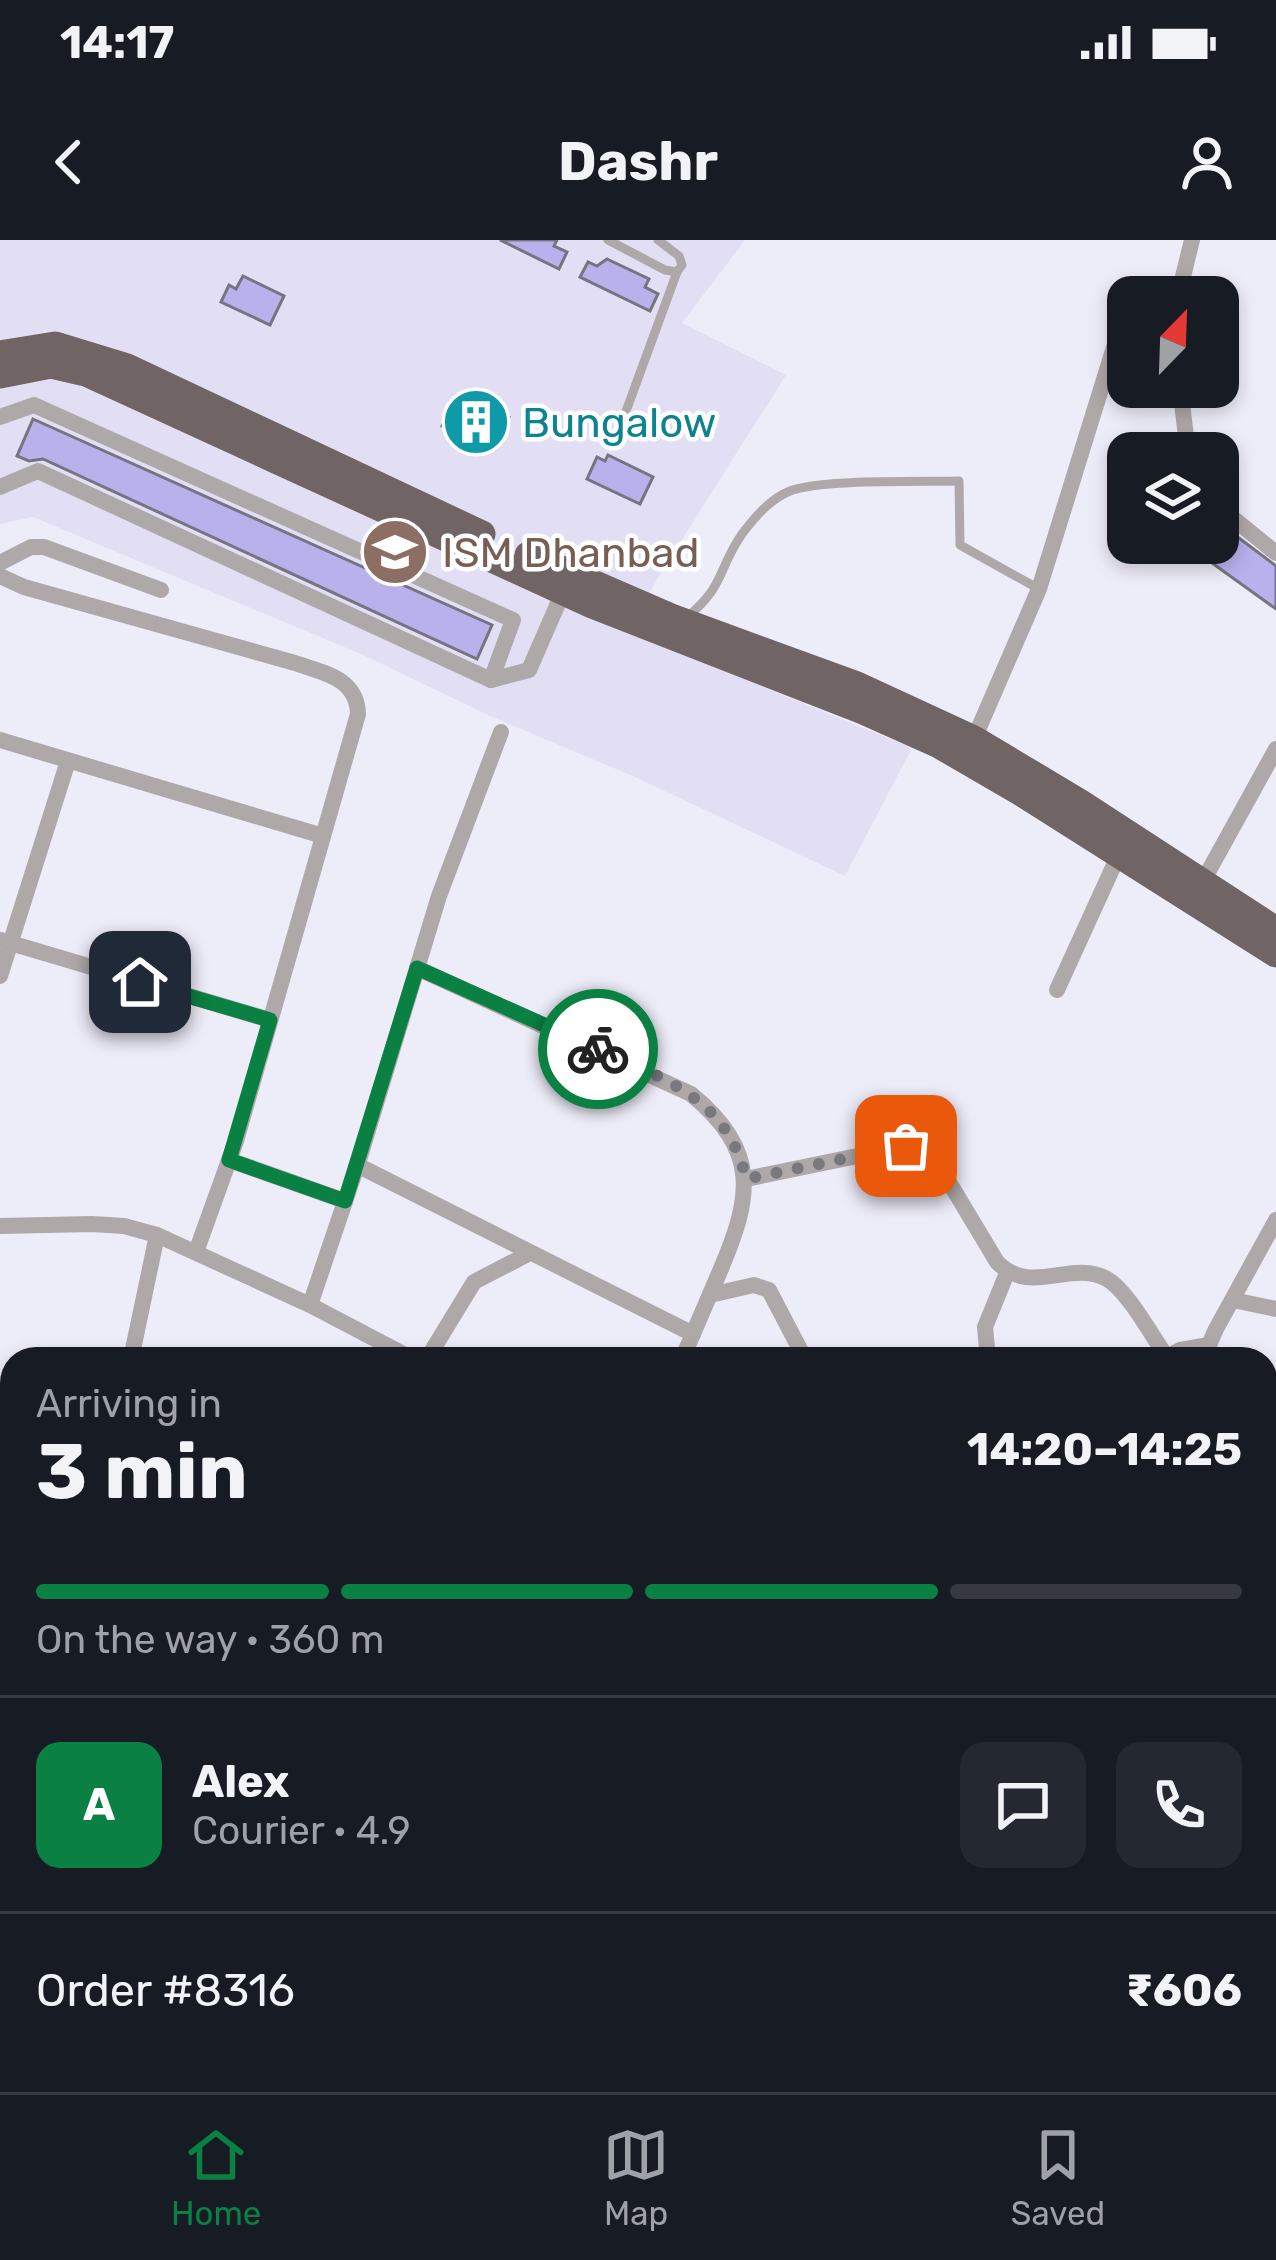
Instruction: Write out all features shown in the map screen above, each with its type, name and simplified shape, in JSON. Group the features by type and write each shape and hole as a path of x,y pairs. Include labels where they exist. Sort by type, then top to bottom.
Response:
{"highway":[{"path":"3,354 55,345 128,367 512,549 682,621 857,685 974,739 1081,802 1276,930"},
{"path":"3,354 86,373 563,592 939,745 1276,954"}],"street":[{"path":"1183,276 1192,240"},
{"path":"974,739 1039,589 1107,370"},
{"path":"0,417 34,405 513,620 490,680"},
{"path":"0,487 38,471 490,680 529,670 563,592"},
{"path":"1239,523 1276,554"},
{"path":"0,563 31,547 44,547 161,590"},
{"path":"0,576 24,587 295,663 351,686 357,698 358,714 270,1020 196,1252"},
{"path":"310,1305 417,968 501,732"},
{"path":"0,740 323,836"},
{"path":"1202,883 1276,748"},
{"path":"0,976 5,942 68,760"},
{"path":"1057,990 1119,854"},
{"path":"5,942 270,1020"},
{"path":"417,968 691,1094 716,1114 732,1137 746,1179 740,1224 687,1347"},
{"path":"746,1179 906,1146 922,1151 937,1162 1007,1273 1021,1278 1091,1274 1105,1278 1118,1289 1157,1347"},
{"path":"229,1160 345,1201"},
{"path":"357,1165 693,1334"},
{"path":"1212,1347 1276,1220"},
{"path":"0,1226 92,1224 157,1234 310,1305 376,1347"},
{"path":"133,1347 157,1234"},
{"path":"434,1347 474,1282 530,1252"},
{"path":"987,1347 985,1327 1007,1273"},
{"path":"710,1294 754,1285 769,1290 800,1347"},
{"path":"1234,1300 1276,1309"}],"lane":[{"path":"608,240 664,270 677,272"},
{"path":"614,444 682,266 680,256 658,240"},
{"path":"682,621 719,585 750,524 770,502 802,487 958,481 960,545 1039,589"}],"shaded area":[{"name":"ISM Dhanbad","path":"0,240 745,240 682,323 786,375 657,579 629,632 912,748 845,876 361,654 33,517 0,524"}],"building":[{"path":"500,240 557,240 554,246 567,252 559,269"},
{"path":"607,259 649,279 645,287 658,294 650,311 580,277 588,262 597,266"},
{"path":"243,276 284,296 270,325 221,302 229,285 236,289"},
{"name":"Bungalow","path":"466,398 509,417 495,449 442,426 450,409 459,413"},
{"path":"33,419 492,625 477,659 43,459 17,456"},
{"name":"Bungalow","path":"608,455 653,477 640,504 587,479 597,457 605,461"},
{"path":"1239,538 1276,566 1276,609 1213,564 1239,564"}],"way so far":[{"path":"598,1049 691,1094 716,1114 732,1137 746,1179 906,1146"}],"place":[{"name":"Bungalow","path":"476,422"},
{"name":"ISM Dhanbad","path":"395,552"}],"route":[{"path":"140,982 270,1020 229,1160 345,1201 417,968 598,1049"}]}
